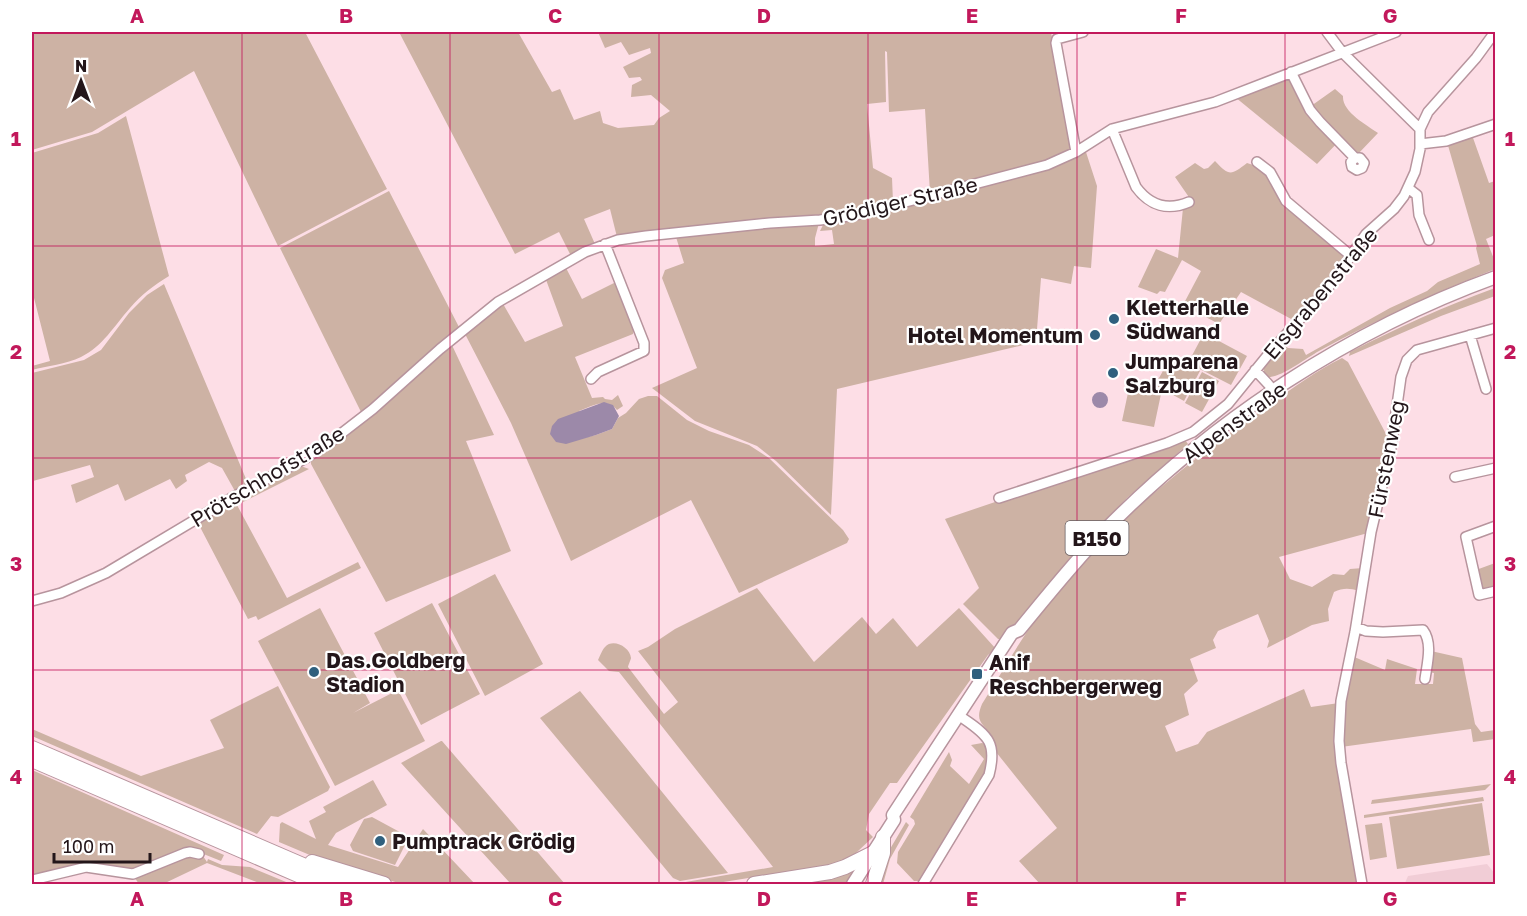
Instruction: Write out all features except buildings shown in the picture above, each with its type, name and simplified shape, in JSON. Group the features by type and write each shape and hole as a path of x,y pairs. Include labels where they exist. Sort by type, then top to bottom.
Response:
{"highway":[{"path":"32,748 347,885"},
{"path":"32,760 319,885"},
{"path":"873,885 883,853 883,837"},
{"path":"754,885 830,872 873,853"},
{"path":"260,858 281,874 305,885"},
{"path":"287,858 315,862 384,885"}],"main road":[{"name":"Alpenstraße","path":"854,885 894,820 893,815 1012,633 1019,630 1062,576 1151,486 1232,420 1339,349 1456,292 1496,277"},
{"name":"Alpenstraße","path":"894,820 900,818 1019,636 1019,630"}],"street":[{"path":"1076,152 1056,43 1057,39 1083,32"},
{"path":"1327,32 1342,52 1420,129 1428,112 1476,58 1495,32"},
{"name":"Grödiger Straße","path":"646,236 856,215 1047,165 1076,152 1113,129 1215,102 1396,32"},
{"path":"1291,72 1310,110 1355,158"},
{"path":"1420,144 1446,141 1496,124"},
{"path":"1113,129 1136,187 1142,195 1152,203 1165,207 1180,206 1189,202"},
{"name":"Eisgrabenstraße","path":"999,498 1147,450 1193,432 1228,404 1332,283 1366,234 1394,209 1408,188 1415,172 1420,129"},
{"path":"1257,162 1270,172 1286,201 1350,255"},
{"path":"1408,188 1417,195 1419,215 1429,240"},
{"name":"Prötschhofstraße","path":"32,601 61,592 106,573 329,443 373,409 440,349 498,302 565,263 605,244 646,236"},
{"path":"591,379 598,372 644,351 644,343 605,244"},
{"name":"Fürstenweg","path":"1362,885 1339,741 1342,688 1356,627 1371,532 1391,448 1401,377 1407,360 1417,350 1496,327"},
{"path":"1470,335 1486,389"},
{"name":"Eisgrabenstraße","path":"1255,370 1272,393"},
{"path":"1455,477 1496,468"},
{"path":"1496,526 1466,537 1479,595 1496,591"},
{"path":"1356,627 1383,633 1423,630 1427,635 1428,651 1425,679"},
{"path":"923,885 989,775 993,759 991,746 985,734 964,719"},
{"path":"32,880 86,867 133,874 185,853 199,854"}],"shaded area":[{"path":"32,32 305,32 387,189 278,246 194,71 92,132 32,150"},
{"path":"399,32 518,32 552,92 560,89 574,120 600,111 603,123 618,128 654,125 659,118 670,111 651,95 631,97 632,85 642,80 640,77 629,78 623,67 651,53 650,48 629,55 621,42 605,48 598,32 1051,32 1072,150 1045,162 930,193 925,109 889,112 887,52 885,51 886,102 867,104 873,168 892,178 893,202 857,212 617,237 610,209 584,219 595,244 571,256 559,232 515,254"},
{"path":"1289,75 1311,106 1335,89 1343,96 1346,107 1351,113 1378,133 1358,154 1342,138 1317,164 1235,97"},
{"path":"126,116 169,276 139,299 102,341 89,352 69,361 32,370 32,366 50,361 32,290 32,153 98,133"},
{"path":"1472,135 1489,183 1495,181 1495,235 1486,239 1495,259 1495,269 1384,318 1278,375 1266,377 1265,364 1281,343 1288,348 1303,349 1306,355 1390,308 1427,291 1438,282 1480,264 1477,246 1447,142"},
{"path":"1085,149 1097,186 1091,268 1074,266 1071,284 1041,278 1036,342 837,389 831,515 776,461 757,446 695,421 652,388 697,368 662,278 665,270 684,263 676,237 819,223 815,246 834,244 832,230 820,231 824,223 841,221"},
{"path":"1215,161 1227,172 1234,172 1247,163 1262,168 1281,199 1345,256 1330,282 1293,320 1241,292 1219,324 1183,305 1201,271 1182,260 1165,292 1160,291 1157,294 1138,287 1156,249 1178,258 1183,208 1193,203 1175,177 1195,163 1204,169"},
{"path":"389,191 460,329 362,414 280,248"},
{"path":"565,266 582,299 616,282 634,329 633,334 575,357 592,398 603,397 612,400 618,395 623,406 617,410 604,403 579,411 583,438 612,429 618,418 639,399 657,396 687,420 709,431 749,445 769,458 843,530 849,539 847,543 739,593 691,500 571,561 511,423 464,332 502,302 525,342 563,326 545,277"},
{"path":"164,284 249,486 236,493 222,468 209,462 185,475 187,481 176,489 170,479 125,501 118,484 76,503 71,485 94,477 90,465 33,481 32,373 84,360 101,350 129,313 147,295"},
{"path":"1495,288 1495,296 1441,316 1349,356 1350,352 1403,326"},
{"path":"1204,333 1247,356 1231,385 1188,363"},
{"path":"451,343 494,435 466,441 511,551 386,602 311,464 311,459"},
{"path":"1172,355 1200,371 1184,401 1155,385"},
{"path":"1342,358 1348,362 1389,442 1368,533 1279,557 1290,579 1312,587 1333,574 1344,575 1350,569 1363,568 1359,591 1346,589 1334,592 1328,609 1329,621 1312,625 1267,648 1269,641 1258,614 1218,631 1213,640 1216,648 1190,659 1198,681 1184,694 1189,715 1165,726 1176,752 1198,744 1207,732 1304,689 1311,707 1339,703 1337,724 1361,884 1040,884 1019,861 1057,828 996,752 993,738 980,719 982,704 1033,623 1082,563 1109,535 1166,483 1227,435 1299,384"},
{"path":"1202,372 1219,381 1202,412 1185,403"},
{"path":"1129,388 1161,394 1154,427 1122,421"},
{"path":"1100,392 1106,394 1108,400 1106,406 1100,408 1094,406 1092,400 1094,394"},
{"path":"604,402 613,405 619,416 612,429 566,444 556,442 550,434 552,426 558,419"},
{"path":"1185,440 1188,444 1127,498 1070,558 1003,640 998,639 963,604 979,588 945,519"},
{"path":"298,465 309,469 237,505 287,598 358,562 361,568 258,620 256,616 248,619 199,522"},
{"path":"1495,563 1495,588 1483,590 1480,588 1476,570"},
{"path":"495,574 543,664 485,696 438,604"},
{"path":"757,588 814,662 862,617 876,634 893,618 917,647 959,608 996,649 988,655 897,783 890,783 869,814 866,830 873,837 856,853 837,864 711,884 674,884 773,867 619,672 609,671 598,660 608,644 621,645 628,650 631,658 628,667 664,714 678,702 638,651 675,629"},
{"path":"432,603 480,694 421,725 374,633"},
{"path":"320,608 370,703 353,713 398,690 425,741 335,786 258,641"},
{"path":"1431,651 1462,658 1475,724 1481,732 1495,730 1495,739 1473,742 1471,729 1341,747 1342,722 1352,656 1385,670 1387,659 1417,669 1415,684 1433,684 1434,673 1429,672"},
{"path":"278,686 330,787 328,791 278,817 271,816 257,834 32,736 32,729 141,776 224,748 210,720"},
{"path":"580,691 728,873 680,881 673,878 540,718"},
{"path":"441,741 565,884 511,884 401,763"},
{"path":"985,744 988,753 988,768 921,881 914,881 897,863 898,852 915,824 910,817 949,752 952,760 950,766 969,784 984,759 971,745"},
{"path":"32,770 224,855 221,861 201,853 207,862 208,859 222,865 250,867 291,884 262,884 207,863 163,884 139,884 130,871 90,866 32,878"},
{"path":"373,780 387,805 336,833 328,845 398,867 423,829 475,884 402,884 324,861 279,842 282,822 316,839 309,821 326,812 323,807"},
{"path":"1491,784 1485,790 1371,804 1372,800"},
{"path":"1483,797 1484,801 1364,818 1364,815"},
{"path":"1482,803 1490,855 1397,869 1389,817"},
{"name":"Pumptrack Grödig","path":"372,817 409,837 395,865 353,851 350,845 364,819"},
{"path":"906,822 909,825 890,859 883,884 878,884 887,854"},
{"path":"1382,823 1387,857 1370,860 1365,825"},
{"path":"1487,864 1495,874 1495,884 1392,884 1405,883 1408,876"},
{"path":"857,865 845,884 790,884"}],"place":[{"name":"Kletterhalle Südwand","path":"1114,319"},
{"name":"Hotel Momentum","path":"1095,335"},
{"name":"Jumparena Salzburg","path":"1113,373"},
{"name":"Das.Goldberg Stadion","path":"314,672"},
{"name":"Anif Reschbergerweg","path":"977,674"},
{"name":"Pumptrack Grödig","path":"380,841"}]}
